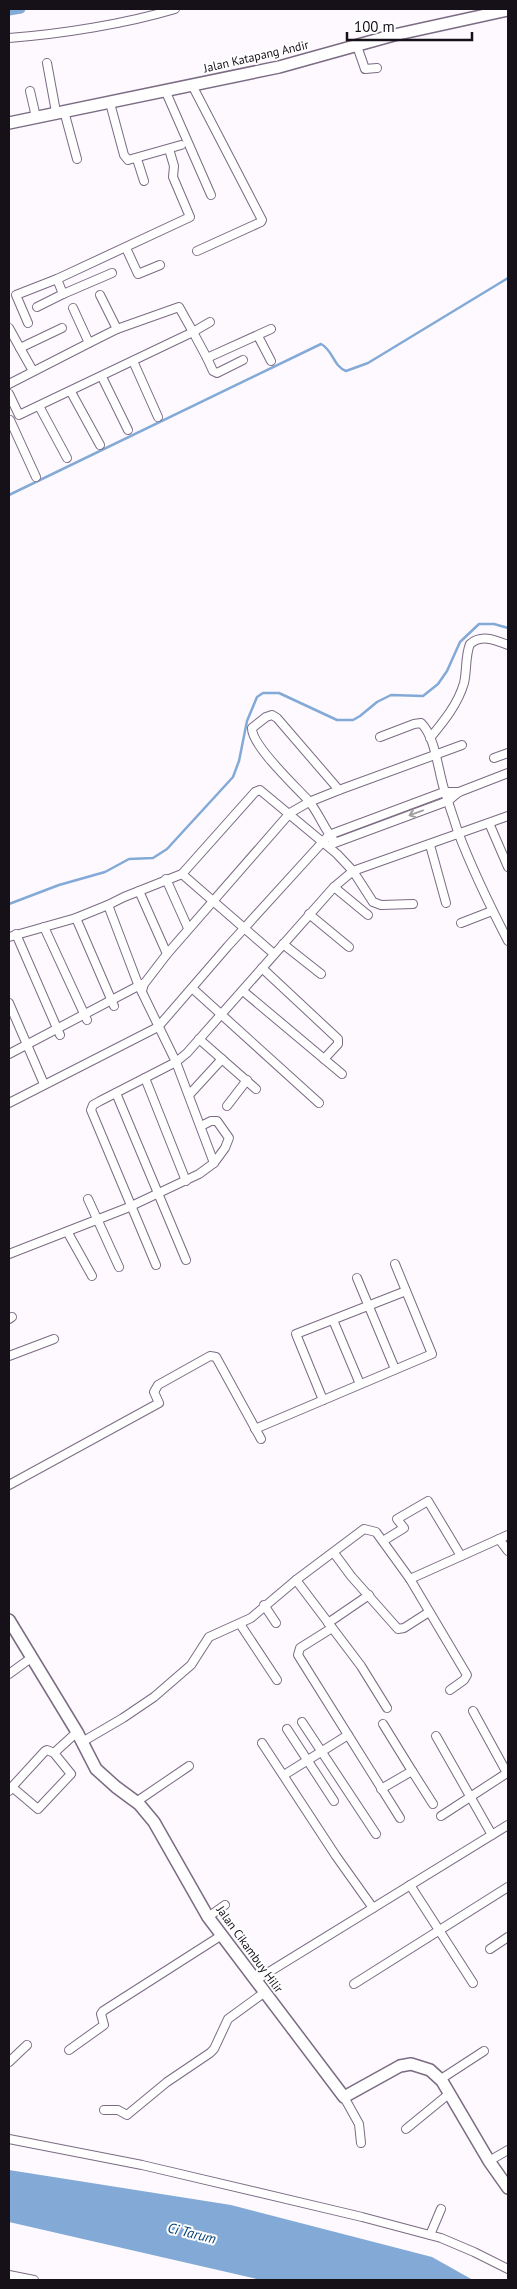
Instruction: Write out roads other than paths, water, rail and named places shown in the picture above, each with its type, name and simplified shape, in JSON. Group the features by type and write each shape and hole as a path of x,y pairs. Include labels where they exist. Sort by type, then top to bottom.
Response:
{"street":[{"path":"9,38 38,36 175,9"},
{"name":"Jalan Katapang Andir","path":"9,123 279,67 357,46 508,10"},
{"path":"357,46 365,69 378,68"},
{"path":"47,63 60,112 78,159"},
{"path":"192,85 262,220 197,252"},
{"path":"165,90 211,195"},
{"path":"30,91 36,117"},
{"path":"110,103 124,155 128,160 181,145"},
{"path":"28,323 16,295 126,248 190,217 173,177 174,166 169,149"},
{"path":"137,159 144,181"},
{"path":"126,248 138,274 160,265"},
{"path":"37,307 112,273"},
{"path":"56,279 63,294"},
{"path":"100,295 116,330"},
{"path":"9,384 116,330 178,307 213,371 217,373 243,360"},
{"path":"73,308 89,343"},
{"path":"36,477 9,420 102,377 210,322"},
{"path":"9,328 33,371"},
{"path":"20,348 62,328"},
{"path":"207,358 271,329"},
{"path":"258,336 271,361"},
{"path":"133,361 158,417"},
{"path":"102,377 128,430"},
{"path":"71,392 100,445"},
{"path":"9,394 19,415"},
{"path":"39,406 67,458"},
{"path":"430,738 448,715 460,695 464,683 470,644 475,640 484,638 508,644"},
{"path":"9,1103 158,1027 244,928 326,844 329,835 309,802 271,761 253,734 252,728 266,717 272,715 278,718 339,790"},
{"path":"380,737 417,723 422,724 430,738 444,792 459,834 492,911 508,941"},
{"path":"9,1054 58,1031 141,986 212,900 290,813 309,802 339,790 462,745"},
{"path":"494,758 508,753"},
{"path":"326,844 448,801 459,792 508,773"},
{"path":"58,1031 12,936 76,918 166,879 182,874 255,792 262,791 326,844 353,871 373,902 381,905 413,904"},
{"path":"329,835 444,792 459,792"},
{"path":"156,1265 91,1110 93,1105 182,1058 334,886 353,871 508,816"},
{"path":"489,823 508,867"},
{"path":"430,845 446,903"},
{"path":"182,874 274,954"},
{"path":"166,879 188,928"},
{"path":"334,886 368,915"},
{"path":"139,891 167,954"},
{"path":"108,905 158,1027 176,1062 214,1163"},
{"path":"462,924 492,911"},
{"path":"309,914 348,947"},
{"path":"76,918 112,1003"},
{"path":"44,927 86,1016"},
{"path":"283,944 321,974"},
{"path":"262,968 338,1038 338,1044 324,1059"},
{"path":"192,988 319,1103"},
{"path":"243,991 342,1074"},
{"path":"9,1003 27,1044 28,1051 44,1084"},
{"path":"200,1039 256,1088"},
{"path":"189,1095 222,1059"},
{"path":"145,1078 186,1181"},
{"path":"226,1106 247,1080"},
{"path":"116,1093 186,1260"},
{"path":"9,1254 68,1233 159,1194 186,1181 214,1163 225,1148 229,1138 218,1121 211,1121 201,1126"},
{"path":"88,1199 119,1267"},
{"path":"68,1233 92,1276"},
{"path":"255,1429 432,1354 395,1264"},
{"path":"357,1278 395,1369"},
{"path":"323,1400 296,1334 406,1291"},
{"path":"333,1320 360,1384"},
{"path":"9,1356 54,1339"},
{"path":"9,1485 159,1403 154,1392 158,1385 210,1356 216,1357 261,1439"},
{"path":"383,1541 404,1528 398,1519 428,1501 461,1556"},
{"path":"54,1753 79,1737 130,1714 191,1666 210,1637 251,1618 264,1605 364,1529 376,1532 410,1579 467,1675 464,1680 450,1690"},
{"path":"410,1579 508,1535"},
{"path":"499,1539 508,1551"},
{"path":"334,1553 351,1576 398,1629 404,1628 429,1612"},
{"path":"296,1580 361,1666 387,1708"},
{"path":"369,1595 300,1648 298,1653 400,1818"},
{"path":"264,1605 276,1623"},
{"name":"Jalan Cikambuy Hilir","path":"9,1620 96,1768 136,1802 154,1822 208,1917 344,2097"},
{"path":"240,1624 277,1680"},
{"path":"9,1674 31,1658"},
{"path":"441,1816 506,1775 507,1771 473,1711"},
{"path":"302,1722 376,1834"},
{"path":"383,1724 433,1804"},
{"path":"287,1728 334,1801"},
{"path":"284,1775 348,1735"},
{"path":"436,1736 492,1835"},
{"path":"262,1742 336,1856 373,1908"},
{"path":"45,1751 54,1753 67,1767 72,1777 38,1809 10,1789 45,1751"},
{"path":"136,1802 189,1766"},
{"path":"381,1789 412,1771"},
{"path":"256,1980 508,1825"},
{"path":"410,1885 473,1983"},
{"path":"354,1984 508,1887"},
{"path":"208,1917 225,1905"},
{"path":"69,2050 104,2025 101,2014 103,2011 222,1935"},
{"path":"490,1949 508,1937"},
{"path":"104,2110 118,2110 128,2115 167,2082 210,2053 214,2049 228,2019 265,1992"},
{"path":"9,2062 27,2045"},
{"path":"441,2079 484,2051"},
{"path":"362,2143 359,2124 344,2097 394,2068 405,2065 424,2068 441,2079 489,2161 508,2188"},
{"path":"406,2129 450,2093"},
{"path":"9,2140 142,2165 430,2235 474,2252 508,2269"},
{"path":"489,2161 508,2150"},
{"path":"430,2235 441,2209"},
{"path":"9,2275 34,2280"}],"water":[{"name":"Ci Tarum","path":"9,2170 231,2205 432,2257 473,2280 261,2280 9,2222"}],"waterway":[{"path":"9,11 21,9"},
{"path":"9,495 321,344 328,350 338,366 346,371 368,363 508,278"},
{"path":"9,904 59,885 105,872 129,859 153,858 167,849 233,777 239,761 247,721 257,697 263,693 279,693 337,720 353,720 377,702 391,695 423,696 438,684 447,671 460,642 479,624 494,624 508,628"}]}
